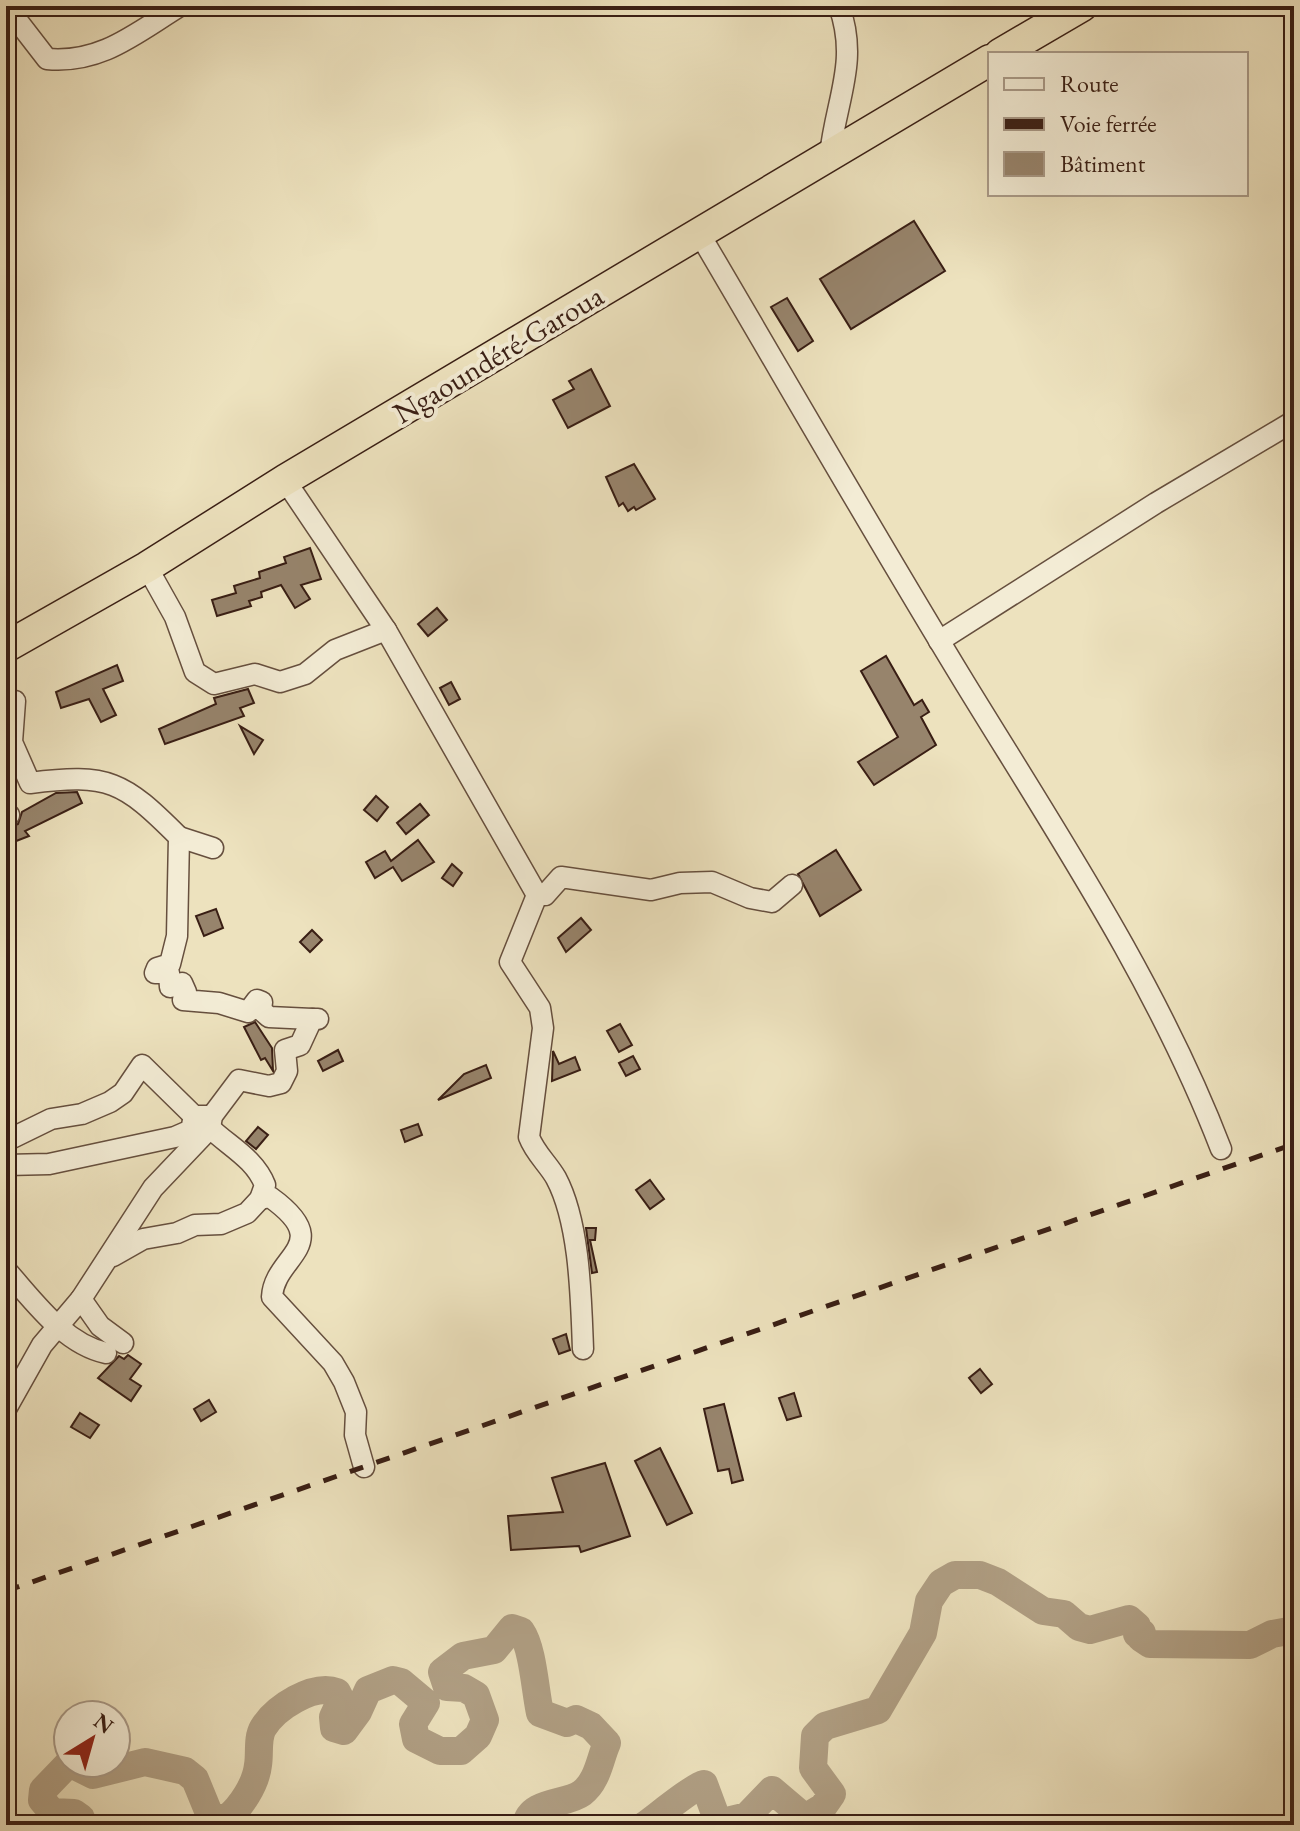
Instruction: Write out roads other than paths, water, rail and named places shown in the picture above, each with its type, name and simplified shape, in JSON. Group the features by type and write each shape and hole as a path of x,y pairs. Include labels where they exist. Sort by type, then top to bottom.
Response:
{"highway":[{"path":"1003,52 1076,7"},
{"name":"Ngaoundéré-Garoua","path":"6,647 147,567 285,480 988,61"}],"street":[{"path":"6,6 47,59 69,61 97,56 180,6"},
{"path":"830,155 834,116 847,74 849,34 839,6"},
{"path":"699,233 939,641 1090,888 1197,1086 1221,1149"},
{"path":"939,641 1156,503 1294,421"},
{"path":"285,480 386,630 537,895"},
{"path":"147,567 175,617 195,672 214,684 255,674 280,682 305,674 335,650 386,630"},
{"path":"15,701 12,742 30,783 75,777 109,780 144,802 179,837 213,848"},
{"path":"6,1409 58,1325 81,1299 153,1188 205,1120 239,1080 269,1086 281,1083 287,1071 285,1050 300,1045 315,1019 269,1017 261,1010 262,1002 257,1000 248,1012 219,1003 183,1000 186,992 182,983 176,982 170,987 169,973 155,973 157,968 170,964 177,936 179,837"},
{"path":"537,895 545,895 561,877 651,890 680,883 712,882 750,898 772,902 792,885"},
{"path":"537,895 510,962 540,1008 543,1028 529,1137 557,1180 578,1246 576,1271 583,1349"},
{"path":"6,1141 51,1119 82,1114 110,1102 123,1093 142,1065 205,1120 235,1152 251,1160 261,1174 265,1185 260,1199 247,1213 221,1224 195,1225 177,1233 143,1239 110,1258"},
{"path":"6,1165 49,1164 175,1137 205,1120"},
{"path":"260,1199 270,1197 282,1205 294,1218 301,1236 297,1251 272,1285 272,1297 333,1363 344,1382 356,1412 355,1435 364,1467"},
{"path":"6,1270 58,1325 85,1348 114,1348 81,1299"}],"waterway":[{"path":"645,1825 704,1784 717,1819 722,1822 747,1816 772,1790 805,1818 823,1807 832,1794 813,1768 815,1736 825,1726 878,1710 923,1633 929,1601 941,1583 955,1575 980,1575 998,1582 1043,1611 1064,1614 1079,1627 1090,1630 1129,1619 1137,1626 1137,1634 1142,1633 1141,1638 1150,1644 1250,1645 1272,1634 1294,1630"},
{"path":"83,1825 81,1818 74,1813 52,1812 42,1800 43,1790 69,1763 93,1775 145,1762 185,1771 195,1779 211,1818 227,1818 254,1780 263,1728 285,1705 317,1691 337,1692 341,1700 333,1717 334,1728 344,1731 358,1712 368,1690 393,1680 401,1682 426,1703 413,1724 416,1739 440,1751 461,1751 478,1736 485,1720 476,1695 464,1688 447,1687 442,1672 463,1656 494,1650 512,1628 521,1631 525,1638 540,1713 567,1723 576,1719 591,1726 607,1743 595,1776 587,1788 575,1797 534,1811 526,1825"}],"railway":[{"path":"6,1591 1294,1144"}]}
